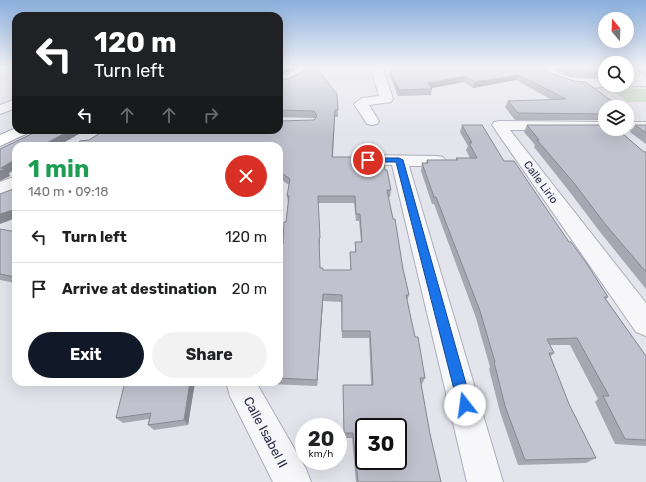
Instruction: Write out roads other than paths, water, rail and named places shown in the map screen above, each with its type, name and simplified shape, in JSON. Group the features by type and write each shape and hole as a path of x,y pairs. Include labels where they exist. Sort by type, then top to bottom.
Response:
{"main road":[{"path":"0,128 12,123"},
{"path":"0,141 15,134"}],"street":[{"path":"372,121 362,104 367,101 386,99 384,90"},
{"path":"0,110 12,106"},
{"name":"Calle Lirio","path":"598,126 499,125 646,324"},
{"path":"634,130 646,126"},
{"path":"368,160 437,161"},
{"path":"399,160 485,482"},
{"path":"0,190 12,183"},
{"name":"Calle Isabel II","path":"242,386 293,482"}]}
